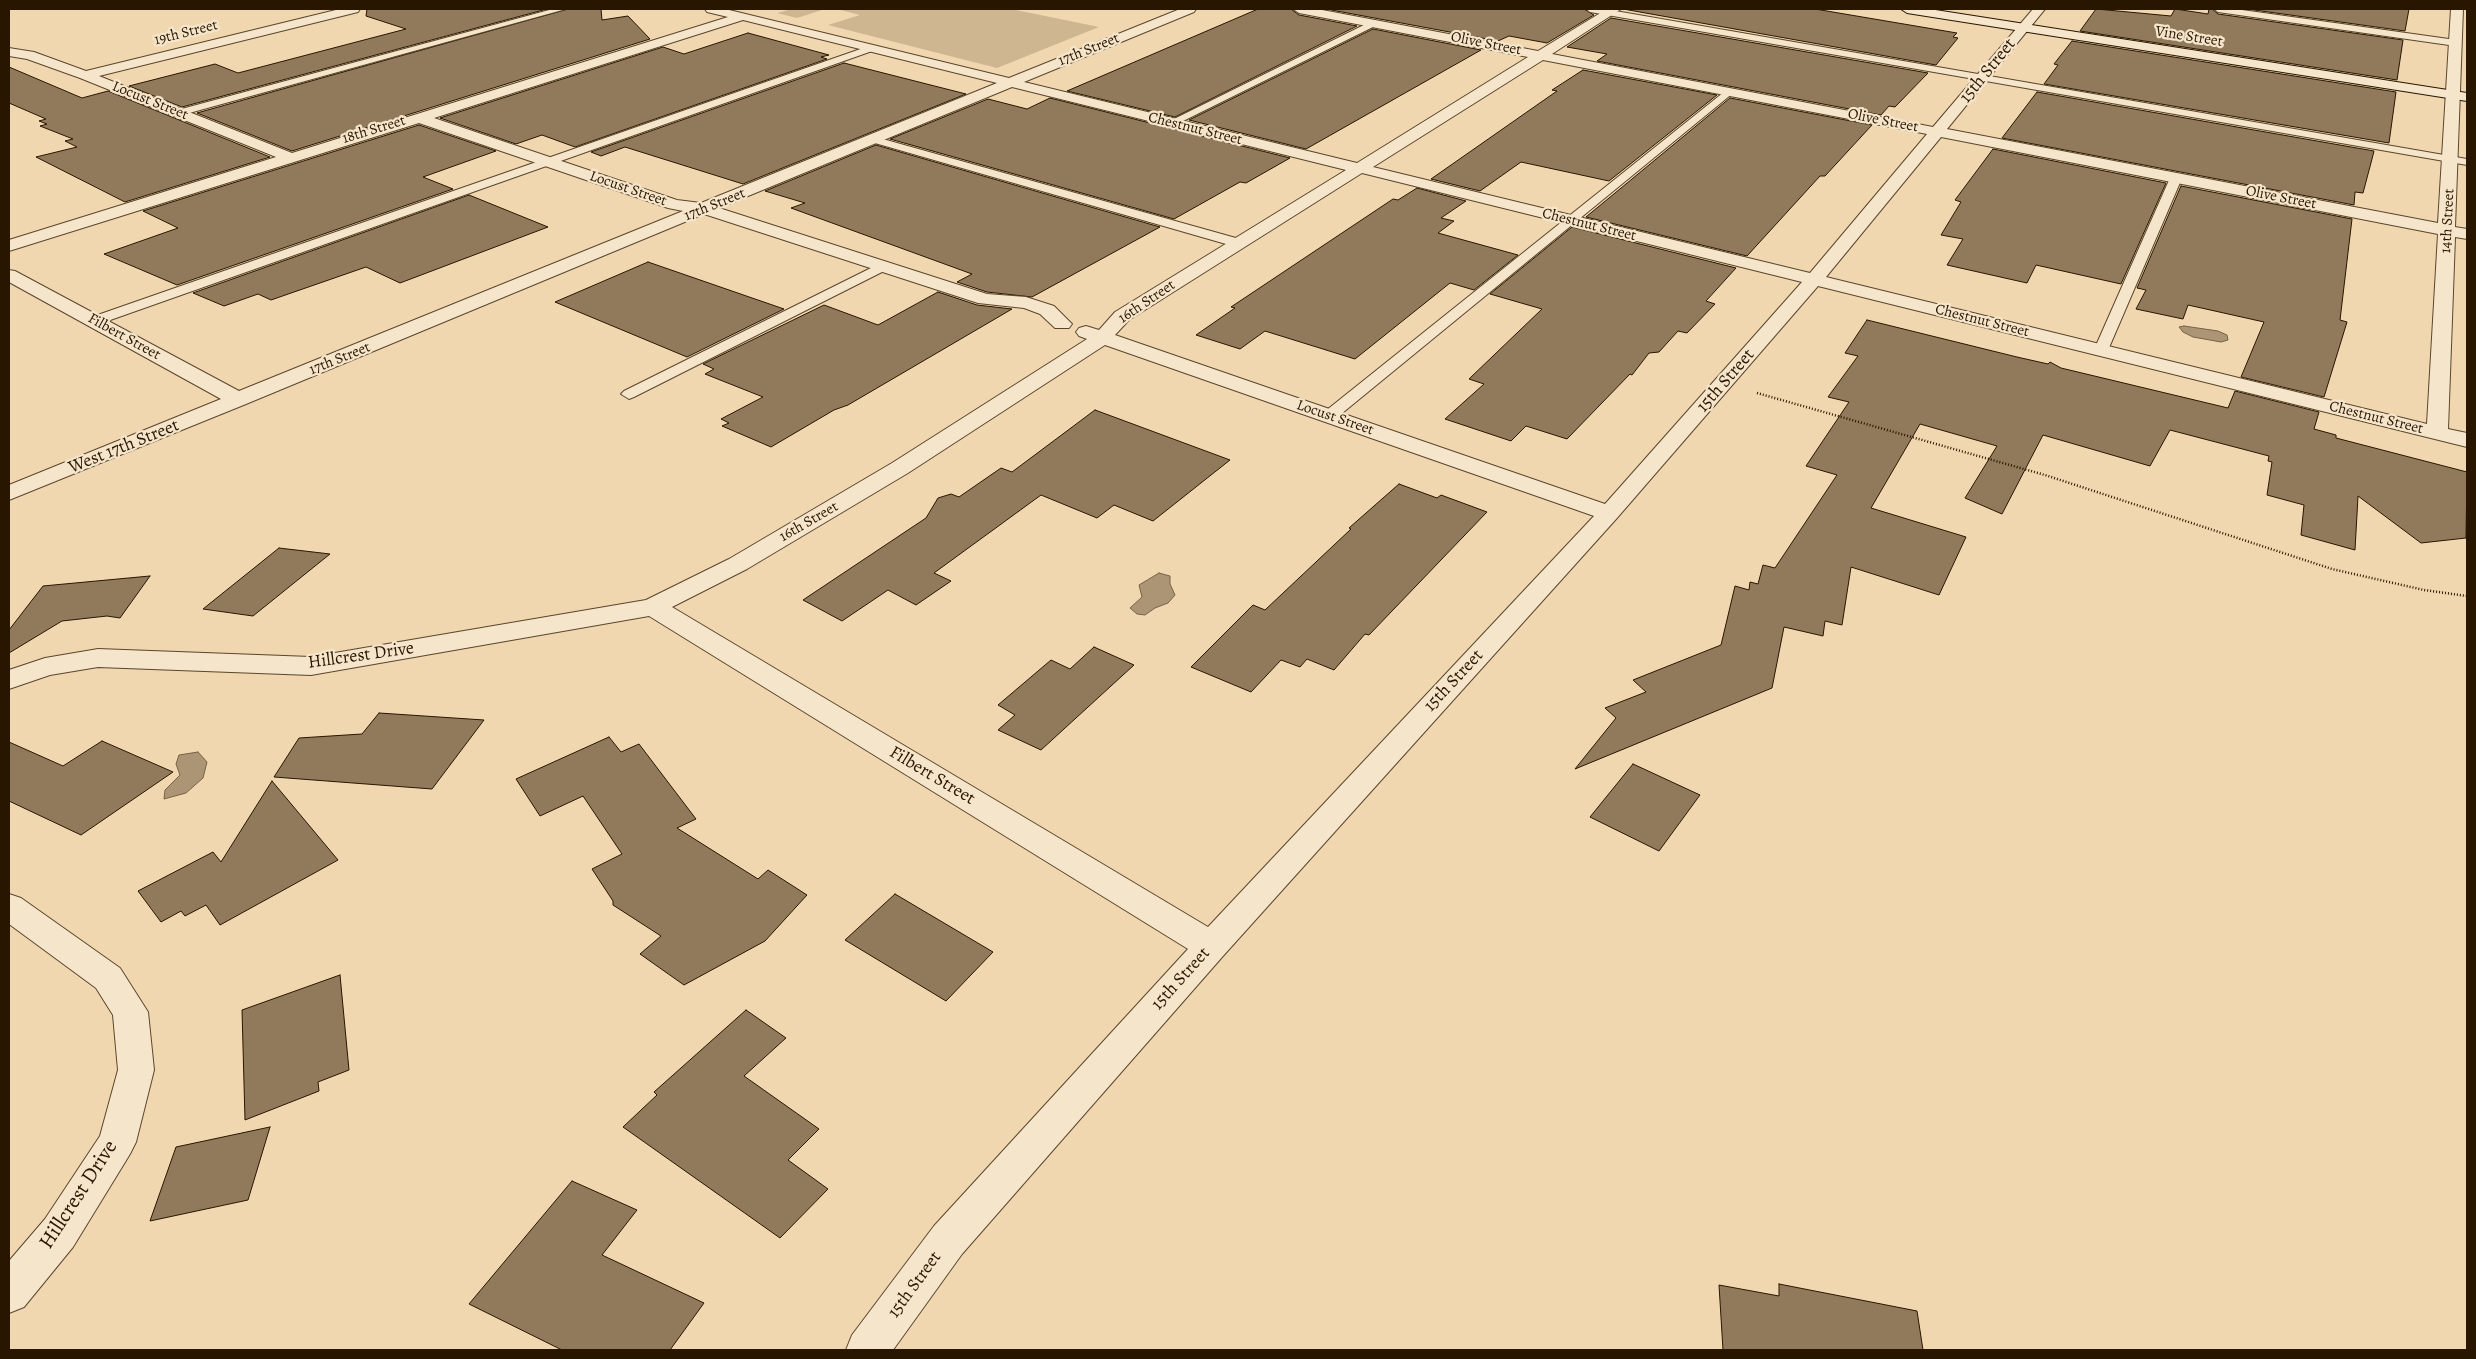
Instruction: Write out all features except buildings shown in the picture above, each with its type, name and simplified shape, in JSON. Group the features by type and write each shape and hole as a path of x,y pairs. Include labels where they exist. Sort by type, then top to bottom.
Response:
{"street":[{"name":"19th Street","path":"85,75 354,9"},
{"name":"Chestnut Street","path":"711,9 2467,440"},
{"name":"17th Street","path":"239,400 1190,9"},
{"name":"Olive Street","path":"1300,9 2467,234"},
{"name":"Vine Street","path":"1907,9 2032,18 2460,96"},
{"name":"14th Street","path":"2437,433 2448,230 2459,161 2460,96 2456,43 2457,9"},
{"name":"16th Street","path":"653,607 738,564 900,468 1102,338 1122,316 1612,10"},
{"name":"18th Street","path":"9,246 741,17"},
{"name":"15th Street","path":"867,1350 948,1240 1210,946 1609,513 1724,384 1814,280 2032,18"},
{"name":"Locust Street","path":"9,52 29,55 85,75 289,157"},
{"name":"Locust Street","path":"417,117 674,204 704,209 985,299 1006,314 1026,321 1062,324 1609,513"},
{"name":"Filbert Street","path":"9,274 239,400"},
{"name":"West 17th Street","path":"9,493 239,400"},
{"name":"Filbert Street","path":"653,607 1210,946"},
{"name":"Hillcrest Drive","path":"9,680 45,667 98,658 311,666 653,607"},
{"name":"Hillcrest Drive","path":"9,907 108,978 130,1012 136,1070 116,1142 59,1233 9,1292"}],"lane":[{"path":"178,113 562,9"},
{"path":"1590,9 1612,10 2459,161"},
{"path":"2218,9 2456,43"},
{"path":"1171,123 1374,23"},
{"path":"94,321 872,48"},
{"path":"1329,416 1729,91"},
{"path":"872,139 1238,244"},
{"path":"2101,350 2176,178"},
{"path":"629,394 881,267"}],"path":[{"path":"1724,384 2046,475 2332,569 2424,590 2467,596"}],"shaded area":[{"path":"792,9 825,9 797,18 777,13"},
{"path":"837,9 1011,9 1099,27 997,68 828,25 860,15"},
{"path":"2184,326 2218,331 2227,335 2228,340 2221,342 2193,337 2183,332 2179,327"},
{"path":"1159,573 1170,576 1170,584 1175,595 1168,603 1155,608 1145,615 1137,614 1130,608 1142,597 1139,585"},
{"path":"198,752 207,762 203,778 186,793 164,799 165,790 180,775 176,764 179,755"}]}
